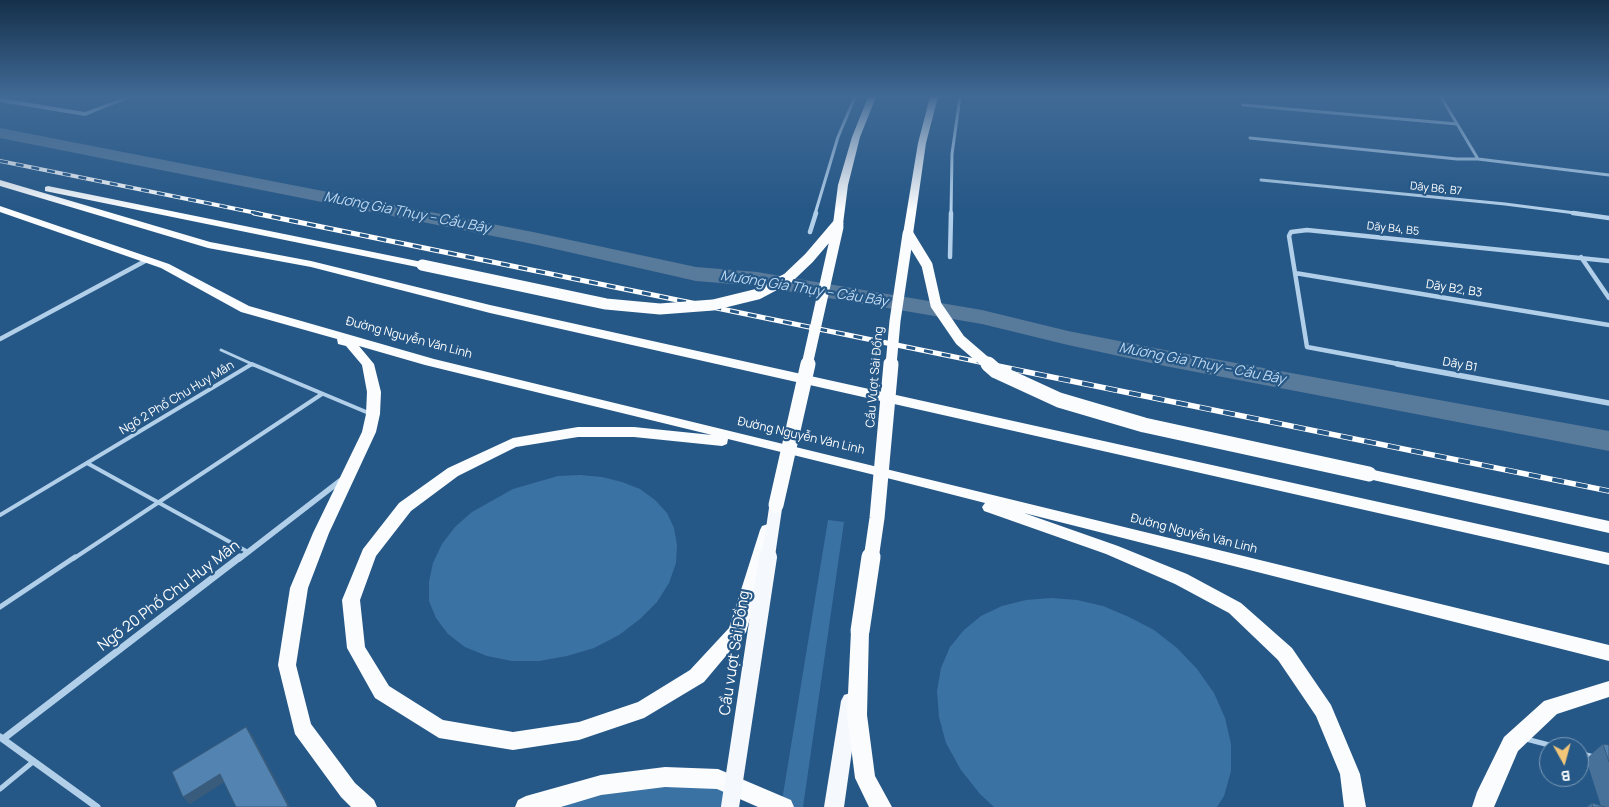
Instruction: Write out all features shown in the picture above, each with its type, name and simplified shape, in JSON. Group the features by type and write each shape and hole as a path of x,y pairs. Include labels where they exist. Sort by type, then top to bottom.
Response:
{"highway":[{"path":"773,446 634,432 578,432 513,443 453,472 405,507 368,553 351,600 356,648 382,692 439,729 513,741 579,731 644,709 697,676 737,632 776,505 838,224 844,185 857,135"},
{"name":"Cầu Vượt Sài Đồng","path":"881,807 865,778 857,715 860,631 877,518 895,321 924,135"},
{"path":"3,183 55,190 606,304 660,309 713,305 758,294 788,278 809,258 838,224"},
{"path":"3,183 208,245 311,264 490,310 1609,559"},
{"name":"Đường Nguyễn Văn Linh","path":"0,209 164,266 244,309 430,362 899,476 1609,653"},
{"path":"908,234 927,265 936,305 960,340 996,370 1059,400 1144,425 1609,527"},
{"path":"284,320 350,344 368,364 374,392 373,414 368,432 351,474 321,533 299,588 287,665 302,728 348,790 366,807"},
{"path":"899,476 1112,550 1181,579 1234,608 1285,654 1324,711 1350,774 1354,807"},
{"path":"1483,807 1511,744 1551,707 1609,690"},
{"path":"526,807 600,786 665,777 718,779 783,807"}],"main road":[{"name":"Cầu vượt Sài Đồng","path":"730,807 776,505"},
{"path":"834,807 860,631"}],"street":[{"path":"810,232 839,135"},
{"path":"950,257 951,162 954,135"},
{"path":"1464,135 1478,159"},
{"path":"1250,138 1457,159 1478,159 1609,175"},
{"name":"Dãy B6, B7","path":"1261,180 1513,205 1609,218"},
{"name":"Dãy B4, B5","path":"1307,347 1289,236 1291,232 1297,230 1609,261"},
{"path":"1581,257 1609,298"},
{"path":"0,339 147,260"},
{"name":"Dãy B2, B3","path":"1295,273 1609,325"},
{"name":"Dãy B1","path":"1307,347 1609,403"},
{"name":"Ngõ 20 Phố Chu Huy Mân","path":"2,738 351,474"},
{"path":"2,738 97,807"}],"lane":[{"path":"221,350 252,364"},
{"name":"Ngõ 2 Phố Chu Huy Mân","path":"0,515 252,364 373,414"},
{"path":"0,607 322,394"},
{"path":"87,463 248,552"},
{"path":"1519,737 1539,742"},
{"path":"1589,756 1602,759"},
{"path":"0,789 34,761"}],"shaded area":[{"path":"558,476 602,477 640,489 655,500 667,513 674,528 677,545 676,563 669,583 657,602 640,619 619,635 594,648 567,656 539,661 512,661 487,656 465,647 448,634 436,618 429,601 429,582 433,563 442,544 455,527 472,512 513,489"},
{"path":"828,520 844,522 803,807 781,807"},
{"path":"1051,598 1077,600 1103,606 1129,617 1154,630 1177,648 1197,669 1214,693 1225,718 1231,744 1231,771 1224,796 1217,807 994,807 980,794 961,770 946,743 939,717 937,691 941,668 950,647 964,630 981,616 1002,606 1026,600"},
{"path":"740,783 735,807 563,807 586,796 623,784"}],"building":[{"path":"246,727 288,806 236,807 220,774 183,797 172,772"},
{"path":"1603,744 1609,745 1609,762"},
{"path":"1592,803 1605,807 1593,807"}],"waterway":[{"name":"Mương Gia Thụy – Cầu Bây","path":"8,135 533,238 696,274 757,279 982,317 1068,338 1165,358 1609,441"}],"railway":[{"path":"0,161 261,214"},
{"path":"254,213 994,365"},
{"path":"988,364 1609,491"}]}
